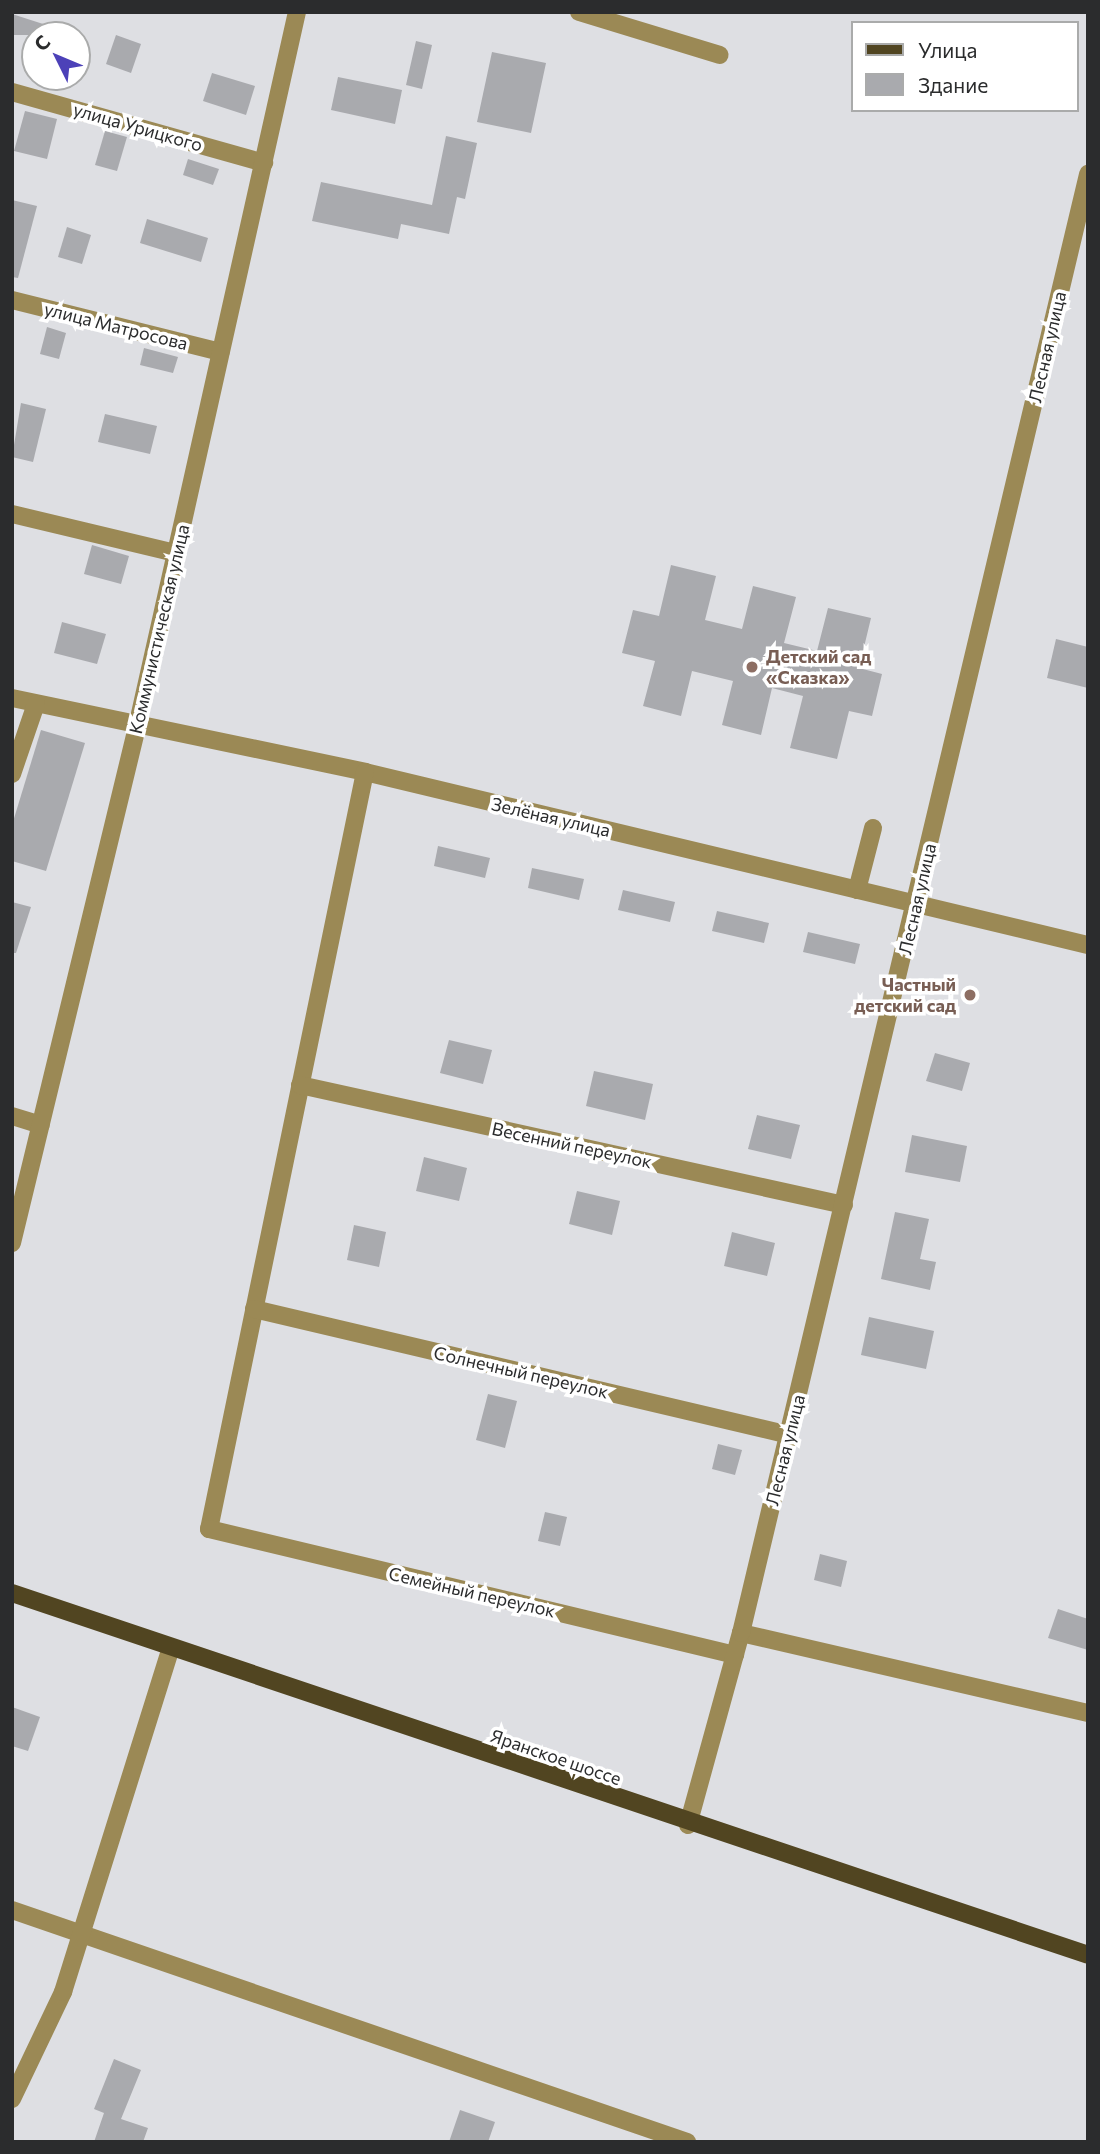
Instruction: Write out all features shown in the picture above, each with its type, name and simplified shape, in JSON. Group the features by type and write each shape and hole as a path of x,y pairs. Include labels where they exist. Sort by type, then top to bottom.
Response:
{"main road":[{"name":"Яранское шоссе","path":"12,1593 688,1825 1088,1955"}],"street":[{"name":"Коммунистическая улица","path":"12,1244 137,727 297,12"},
{"path":"579,12 720,55"},
{"name":"улица Урицкого","path":"12,92 264,163"},
{"name":"Лесная улица","path":"688,1825 741,1633 789,1435 1088,174"},
{"name":"улица Матросова","path":"12,300 221,352"},
{"path":"12,514 176,553"},
{"name":"Зелёная улица","path":"12,698 137,727 365,772 1088,945"},
{"path":"12,774 36,705"},
{"path":"254,1309 365,772"},
{"path":"857,890 873,828"},
{"name":"Весенний переулок","path":"300,1085 844,1205"},
{"path":"12,1116 41,1125"},
{"name":"Солнечный переулок","path":"254,1309 789,1435"},
{"name":"Семейный переулок","path":"254,1309 209,1529 735,1655"},
{"path":"741,1633 1088,1713"},
{"path":"12,2099 63,1992 171,1648"},
{"path":"12,1910 687,2142"}],"building":[{"path":"12,14 34,21 21,21 21,35 12,35"},
{"path":"116,35 141,44 131,73 106,64"},
{"path":"416,41 432,45 422,89 406,85"},
{"path":"492,52 546,63 531,133 477,122"},
{"path":"212,73 255,86 246,115 203,101"},
{"path":"338,77 402,90 395,124 331,110"},
{"path":"25,111 57,119 47,159 14,151"},
{"path":"105,131 127,137 117,171 95,165"},
{"path":"446,136 477,143 465,199 457,197 449,234 401,224 398,239 312,221 321,182 432,205"},
{"path":"188,159 219,169 213,185 183,175"},
{"path":"12,200 37,206 18,278 12,277"},
{"path":"147,219 208,238 201,262 140,243"},
{"path":"67,227 91,235 82,264 58,257"},
{"path":"47,327 66,333 59,359 40,354"},
{"path":"144,348 178,357 173,373 140,365"},
{"path":"21,403 46,409 33,462 12,457"},
{"path":"105,414 157,426 150,454 98,442"},
{"path":"92,545 129,556 121,584 84,574"},
{"path":"671,565 716,576 705,620 742,629 753,586 796,597 784,643 817,651 828,608 871,618 859,668 882,674 872,716 849,711 837,759 790,748 803,696 772,688 761,735 722,725 733,681 692,671 681,716 643,706 655,661 622,653 633,610 659,616"},
{"path":"62,622 106,634 97,664 54,653"},
{"path":"1056,639 1088,647 1088,688 1047,678"},
{"path":"41,730 85,743 46,871 12,861 12,825"},
{"path":"438,846 490,858 485,878 434,866"},
{"path":"532,868 584,879 579,900 528,888"},
{"path":"623,890 675,902 670,922 618,910"},
{"path":"12,902 31,907 16,953 12,953"},
{"path":"717,911 769,923 764,943 712,931"},
{"path":"808,932 860,944 855,964 803,952"},
{"path":"449,1040 492,1050 483,1084 440,1073"},
{"path":"935,1053 970,1063 962,1091 926,1081"},
{"path":"594,1071 653,1084 645,1120 586,1106"},
{"path":"757,1115 800,1125 791,1159 748,1149"},
{"path":"912,1135 967,1146 960,1182 905,1172"},
{"path":"424,1157 467,1168 459,1201 416,1191"},
{"path":"577,1191 620,1201 612,1235 569,1224"},
{"path":"895,1212 929,1219 920,1259 936,1262 930,1290 881,1279"},
{"path":"354,1225 386,1232 379,1267 347,1260"},
{"path":"732,1232 775,1243 767,1276 724,1266"},
{"path":"869,1317 934,1331 926,1369 861,1355"},
{"path":"488,1394 517,1401 505,1448 476,1440"},
{"path":"718,1444 742,1450 735,1475 712,1469"},
{"path":"545,1512 567,1517 560,1546 538,1541"},
{"path":"820,1554 847,1561 841,1587 814,1580"},
{"path":"1058,1609 1088,1619 1088,1650 1048,1638"},
{"path":"12,1707 40,1717 28,1751 12,1746"},
{"path":"114,2059 141,2070 121,2119 148,2128 143,2142 94,2142 104,2113 94,2109"},
{"path":"460,2110 495,2122 488,2142 449,2142"}],"place":[{"name":"Детский сад «Сказка»","path":"752,667"},
{"name":"Частный детский сад","path":"970,995"}]}
